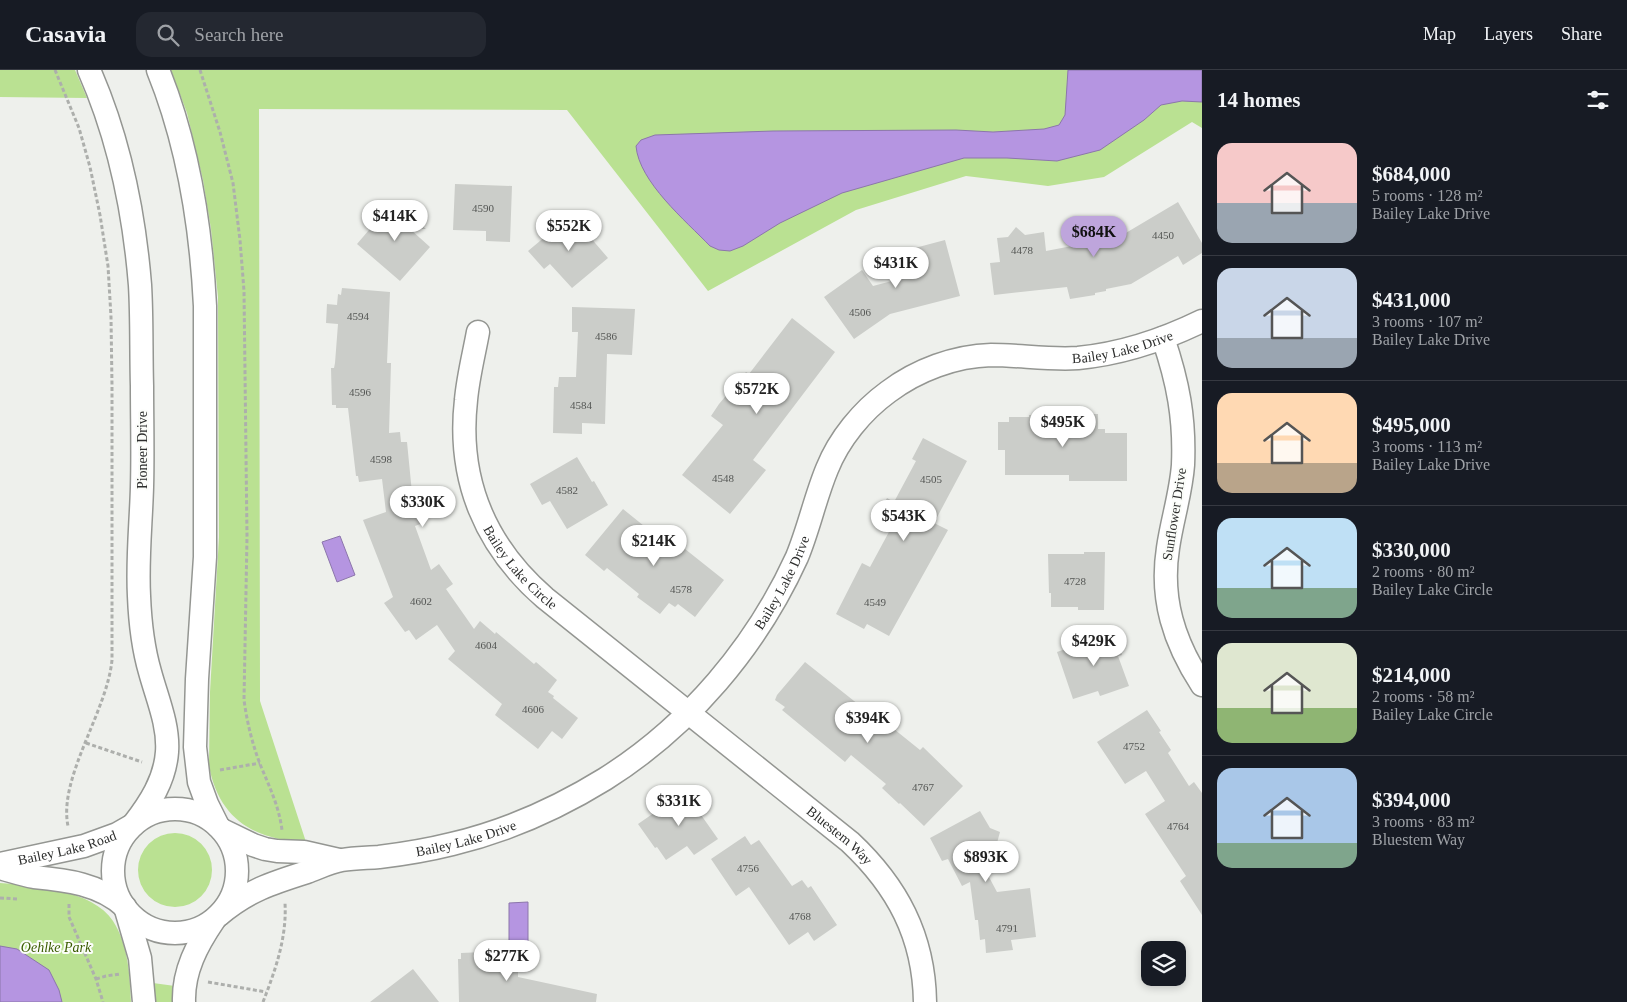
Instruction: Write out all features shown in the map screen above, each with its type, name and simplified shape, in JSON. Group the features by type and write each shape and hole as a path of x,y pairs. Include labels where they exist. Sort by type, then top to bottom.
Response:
{"street":[{"name":"Pioneer Drive","path":"89,70 106,112 121,165 137,253 141,313 142,396 142,472 138,562 139,596 146,656 167,741 165,765 160,781 150,801 133,825"},
{"path":"158,70 173,114 186,164 198,225 204,281 205,558 197,679 195,747 199,782 207,804 233,848 238,871 233,894 196,949 189,965 185,980 184,1002"},
{"name":"Bailey Lake Drive","path":"218,916 238,901 261,888 339,860 404,854 452,844 484,835 533,817 583,792 623,767 650,746 690,712 732,664 761,622 796,558 828,467 839,446 869,407 899,384 916,374 934,367 967,358 994,355 1076,358 1122,350 1163,338 1202,321"},
{"name":"Bailey Lake Circle","path":"478,332 466,398 465,451 472,490 491,534 506,557 536,589 690,712"},
{"name":"Sunflower Drive","path":"1163,338 1176,381 1183,432 1180,487 1166,564 1167,598 1174,632 1183,654 1202,685"},
{"name":"Bluestem Way","path":"690,712 850,842 879,872 900,902 910,925 924,976 925,1002"},
{"path":"144,1002 140,958 125,908 115,888 113,867 118,846 133,825 151,813 160,810 178,808 195,812 204,815 220,828"},
{"name":"Bailey Lake Road","path":"0,864 89,844 117,834 133,825"},
{"name":"Bailey Lake Drive","path":"220,828 252,845 271,850 304,852 339,860"},
{"name":"Bailey Lake Road","path":"0,868 33,877 76,882 104,894 125,908"},
{"path":"125,908 133,917 147,926 170,933 195,930 218,916"}],"path":[{"path":"56,70 79,128 95,190 108,266 111,330 112,660 105,694 72,784 67,808 68,826"},
{"path":"200,70 220,132 232,183 240,240 244,291 247,537 244,700 253,744 276,802 282,829"},
{"path":"263,1002 276,966 282,941 285,918 284,898"},
{"path":"69,901 69,917 96,979 103,1002"}],"green space":[{"path":"0,70 75,70 87,98 0,97"},
{"path":"171,70 1202,70 1202,128 1192,122 1104,177 1048,186 966,176 856,210 708,291 567,110 259,109 260,701 306,842 270,837 242,823 230,813 221,800 209,766 210,692 219,537 218,297 211,229 203,180 187,113"},
{"path":"168,833 182,833 196,839 206,849 212,863 212,877 206,891 196,901 182,907 168,907 154,901 144,891 138,877 138,863 144,849 154,839"},
{"name":"Oehlke Park","path":"0,883 29,885 61,891 92,902 104,911 118,930 125,950 129,971 131,1002 0,1002"},
{"path":"153,983 175,986 175,1002 153,1002"}],"shaded area":[{"path":"1068,70 1202,70 1202,102 1182,101 1161,105 1144,120 1100,150 1057,161 964,158 842,193 780,223 743,246 730,251 719,250 710,246 665,200 645,173 639,160 636,146 641,140 655,135 773,131 956,130 993,132 1044,129 1059,125 1065,115"},
{"path":"340,536 355,575 337,582 322,542"},
{"path":"528,902 528,945 509,945 509,903"},
{"path":"0,946 17,949 49,970 59,990 62,1002 0,1002"}],"building":[{"path":"455,184 512,186 510,242 486,241 486,231 453,230"},
{"path":"395,202 426,229 410,229 430,247 400,281 357,244"},
{"path":"1178,202 1202,243 1202,253 1183,265 1178,256 1131,284 1106,289 1106,291 1095,293 1095,295 1070,299 1067,287 994,295 990,263 1000,262 997,238 1008,237 1016,227 1025,235 1044,232 1046,251 1119,237"},
{"path":"571,215 608,258 572,288 550,264 544,269 528,251"},
{"path":"945,240 960,296 890,314 854,339 824,297 862,270 873,286 903,278 896,253"},
{"path":"342,288 390,292 387,363 391,363 389,433 400,432 401,442 407,442 412,493 423,523 415,526 431,570 439,564 453,584 446,589 474,629 480,621 534,664 536,662 557,680 548,692 578,718 562,739 552,731 538,749 495,715 502,704 448,659 455,651 437,625 416,640 409,630 405,632 384,603 393,597 363,520 386,512 382,479 359,482 358,476 356,476 348,408 336,408 336,405 332,405 331,368 334,368 335,363 338,324 326,323 327,304 337,305 338,294 341,295"},
{"path":"572,307 635,309 632,355 607,354 605,424 582,423 582,434 553,433 554,387 558,387 559,377 576,377 578,332 572,332"},
{"path":"792,318 835,352 753,460 766,470 730,514 682,475 723,425 711,416 719,404 746,372 749,374"},
{"path":"1098,414 1098,429 1105,429 1105,433 1127,433 1127,481 1069,481 1069,475 1005,475 1005,450 998,450 998,422 1009,422 1009,417 1029,417 1029,415"},
{"path":"923,438 967,461 934,523 948,530 889,636 867,624 864,629 836,614 862,563 870,567 890,530 875,522 887,498 894,502 916,461 912,459"},
{"path":"577,457 608,505 567,529 550,501 542,505 530,484"},
{"path":"623,509 675,551 680,545 724,580 695,617 678,604 675,607 669,603 660,614 637,597 639,594 607,568 604,571 585,555"},
{"path":"1084,552 1105,552 1104,610 1078,610 1078,607 1051,607 1048,554 1084,554"},
{"path":"1114,632 1122,655 1118,656 1129,686 1100,696 1098,691 1073,699 1057,652"},
{"path":"805,662 883,724 884,721 920,750 923,747 963,786 924,826 882,788 886,784 851,755 845,762 782,710 785,707 775,700 777,695"},
{"path":"1147,710 1171,750 1168,753 1189,786 1194,782 1202,793 1202,915 1180,881 1186,876 1145,814 1165,801 1146,771 1125,784 1097,742"},
{"path":"690,788 705,808 699,812 718,839 694,855 687,846 666,860 638,824"},
{"path":"980,811 990,828 1000,832 997,843 1003,853 982,864 997,892 1030,888 1036,937 1011,940 1013,950 986,953 985,939 980,940 978,920 975,920 970,882 962,886 948,859 942,861 930,838"},
{"path":"745,836 751,845 759,840 792,886 802,880 808,888 811,886 837,925 814,941 808,932 789,945 749,887 736,896 711,859"},
{"path":"518,952 518,977 597,994 596,1002 459,1002 458,959 461,959 461,953"},
{"path":"413,969 439,1002 370,1002"}]}
